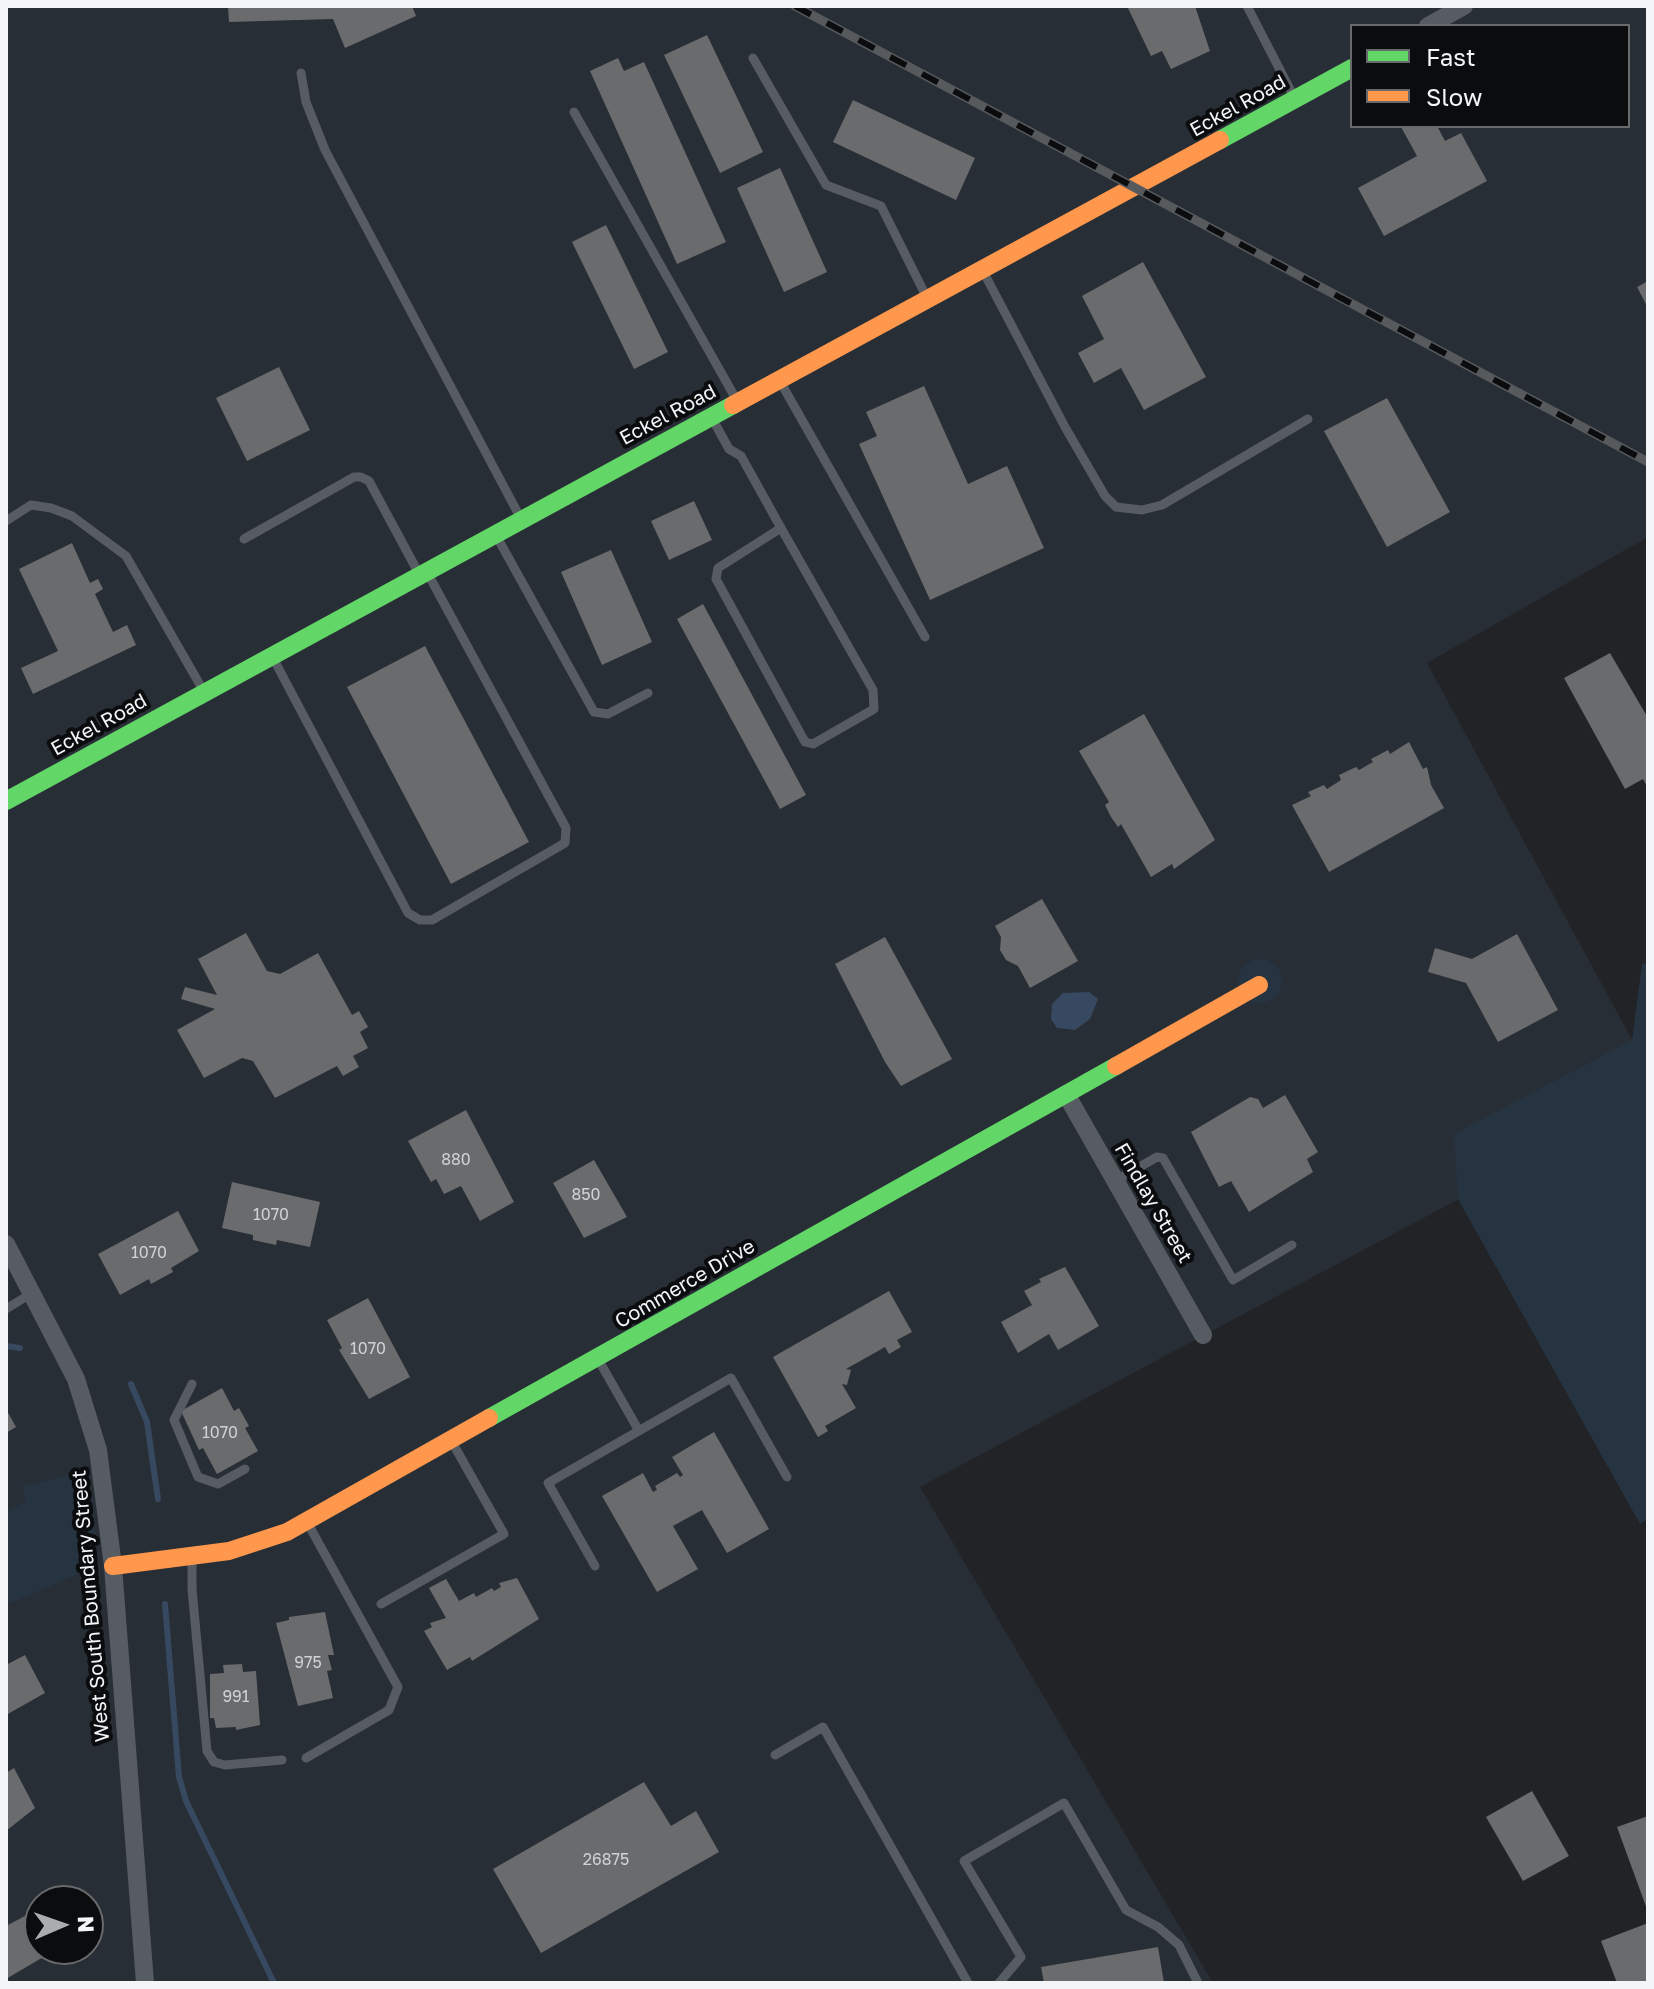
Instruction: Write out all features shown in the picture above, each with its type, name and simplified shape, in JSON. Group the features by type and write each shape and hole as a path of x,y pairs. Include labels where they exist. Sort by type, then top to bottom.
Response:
{"street":[{"path":"1432,24 1464,6"},
{"name":"Eckel Road","path":"6,801 1350,69"},
{"name":"Commerce Drive","path":"113,1566 192,1558 259,1544 307,1522 1259,985"},
{"name":"Findlay Street","path":"1066,1094 1203,1335"},
{"name":"West South Boundary Street","path":"6,1244 86,1405 98,1450 113,1566 145,1983"}],"lane":[{"path":"1247,6 1295,99"},
{"path":"753,58 826,185 881,206 928,299"},
{"path":"301,73 306,102 325,150 522,520"},
{"path":"574,112 738,402"},
{"path":"982,270 1073,441 1105,496 1116,507 1142,510 1162,505 1308,419"},
{"path":"779,380 925,637"},
{"path":"711,417 729,449 741,456 873,690 874,709 813,744 805,742 716,579 718,568 781,528"},
{"path":"244,539 354,477 369,481 566,828 565,843 432,920 420,920 408,913 272,656"},
{"path":"6,521 31,505 51,508 72,516 126,556 204,693"},
{"path":"496,534 594,712 608,714 648,693"},
{"path":"1115,1181 1157,1157 1163,1158 1233,1280 1292,1245"},
{"path":"6,1309 32,1293"},
{"path":"598,1359 639,1431"},
{"path":"595,1566 548,1483 731,1378 787,1477"},
{"path":"192,1384 174,1420 198,1477 218,1484 245,1469"},
{"path":"381,1604 504,1534 452,1442"},
{"path":"306,1758 389,1710 398,1687 307,1522"},
{"path":"192,1558 192,1589 207,1751 214,1762 225,1765 282,1760"},
{"path":"775,1755 823,1727 968,1983"},
{"path":"999,1983 1021,1957 964,1861 1064,1803 1126,1910 1158,1927 1179,1945 1198,1983"}],"shaded area":[{"path":"6,6 1648,6 1648,537 1427,663 1648,1069 1648,1098 920,1487 1213,1983 6,1983"},
{"path":"1260,959 1275,966 1282,981 1275,996 1260,1003 1245,996 1238,981 1245,966"},
{"path":"1648,962 1648,1519 1640,1524 1458,1199 1454,1134 1632,1040 1642,964"},
{"path":"1089,992 1098,999 1090,1019 1075,1030 1057,1028 1051,1019 1052,1004 1063,993"},
{"path":"70,1475 83,1478 92,1491 96,1558 83,1572 6,1605 6,1512 26,1501 22,1486"}],"building":[{"path":"228,6 412,6 416,16 345,48 333,19 229,22"},
{"path":"1127,6 1195,6 1210,51 1171,69 1162,51 1151,56"},
{"path":"707,35 763,152 720,173 664,55"},
{"path":"618,58 624,71 644,62 726,242 677,264 590,71"},
{"path":"853,100 975,158 956,200 833,142"},
{"path":"1402,128 1438,128 1445,141 1461,133 1487,181 1384,236 1358,188 1417,156"},
{"path":"780,168 827,272 784,292 737,188"},
{"path":"606,225 668,352 634,369 572,242"},
{"path":"1143,262 1206,377 1144,410 1121,368 1094,383 1078,353 1104,339 1082,296"},
{"path":"1648,281 1648,308 1637,287"},
{"path":"279,367 310,430 247,461 216,398"},
{"path":"924,386 968,484 1007,466 1044,548 930,600 859,444 877,436 866,412"},
{"path":"1387,398 1450,512 1387,547 1324,431"},
{"path":"694,501 712,540 669,560 651,521"},
{"path":"72,543 90,583 98,579 103,589 95,594 113,632 127,625 136,645 33,694 21,668 58,651 19,569"},
{"path":"611,550 652,642 602,665 561,572"},
{"path":"703,604 806,795 780,809 677,619"},
{"path":"425,646 529,842 451,884 347,687"},
{"path":"1610,653 1648,718 1648,788 1643,779 1625,789 1564,678"},
{"path":"1144,714 1215,840 1174,869 1172,864 1151,877 1121,824 1118,827 1111,817 1105,805 1109,802 1079,751"},
{"path":"1409,742 1423,769 1427,767 1431,785 1444,808 1329,872 1292,805 1311,796 1308,792 1324,785 1327,789 1341,780 1339,775 1356,767 1359,770 1373,762 1371,759 1388,750 1390,754"},
{"path":"1042,899 1078,961 1030,988 1018,966 1006,960 1000,950 1001,937 995,926"},
{"path":"246,933 267,971 280,974 318,953 352,1015 359,1011 368,1027 360,1032 368,1048 353,1056 359,1067 343,1076 337,1066 275,1098 253,1061 242,1058 204,1078 177,1030 215,1009 181,999 185,987 217,995 198,959"},
{"path":"1517,934 1558,1010 1498,1042 1466,983 1428,972 1435,948 1472,959"},
{"path":"885,937 952,1059 901,1086 885,1062 835,964"},
{"path":"1285,1095 1318,1152 1307,1159 1313,1172 1249,1212 1231,1181 1219,1187 1191,1132 1250,1097 1258,1099 1263,1108"},
{"path":"466,1110 514,1202 480,1221 461,1186 444,1194 436,1179 431,1182 408,1141"},
{"path":"594,1160 627,1217 584,1238 553,1183"},
{"path":"232,1182 320,1202 310,1247 277,1240 276,1245 253,1240 253,1235 222,1228"},
{"path":"178,1211 199,1251 171,1268 173,1272 151,1284 149,1279 120,1295 98,1254"},
{"path":"1065,1267 1099,1326 1058,1350 1049,1334 1018,1353 1001,1322 1032,1305 1024,1291 1041,1282 1039,1279"},
{"path":"889,1291 912,1332 897,1340 901,1347 889,1354 885,1347 846,1369 851,1370 847,1385 842,1384 856,1408 825,1426 828,1431 818,1437 773,1357"},
{"path":"368,1298 410,1377 369,1399 339,1350 342,1348 327,1320"},
{"path":"222,1388 234,1411 239,1408 249,1426 245,1428 258,1451 217,1474 203,1448 199,1450 181,1411"},
{"path":"6,1409 16,1427 6,1433"},
{"path":"714,1432 769,1529 727,1553 702,1510 673,1526 698,1569 657,1592 602,1496 643,1473 653,1492 657,1490 655,1486 677,1473 680,1477 683,1475 672,1457"},
{"path":"517,1578 539,1619 472,1661 470,1657 447,1670 424,1631 432,1627 430,1623 446,1618 429,1588 446,1579 459,1601 474,1593 476,1597 492,1588 494,1591 501,1587 499,1583"},
{"path":"325,1612 334,1655 328,1655 332,1670 327,1671 333,1698 298,1706 276,1623 289,1620 289,1617"},
{"path":"25,1655 45,1693 6,1715 6,1665"},
{"path":"242,1664 243,1672 256,1671 260,1725 236,1730 236,1727 216,1728 214,1718 210,1718 210,1674 224,1673 223,1665"},
{"path":"14,1768 35,1808 6,1831 6,1773"},
{"path":"644,1782 671,1826 696,1811 719,1852 541,1953 493,1869"},
{"path":"1532,1791 1569,1856 1523,1881 1486,1817"},
{"path":"1648,1816 1648,1912 1617,1827"},
{"path":"24,1916 24,1965 30,1965 6,1979 6,1926"},
{"path":"1648,1923 1648,1983 1617,1983 1601,1941"},
{"path":"1158,1947 1164,1983 1044,1983 1041,1967"}],"waterway":[{"path":"6,1346 20,1348"},
{"path":"131,1384 147,1422 158,1499"},
{"path":"165,1604 179,1777 186,1801 274,1983"}],"railway":[{"path":"795,6 1648,462"}],"traffic: fast":[{"path":"1220,140 1350,69"},
{"path":"6,801 733,405"},
{"path":"489,1418 1116,1066"}],"traffic: slow":[{"path":"733,405 1220,140"},
{"path":"1116,1066 1259,985"},
{"path":"113,1566 229,1551 287,1532 489,1418"}]}
